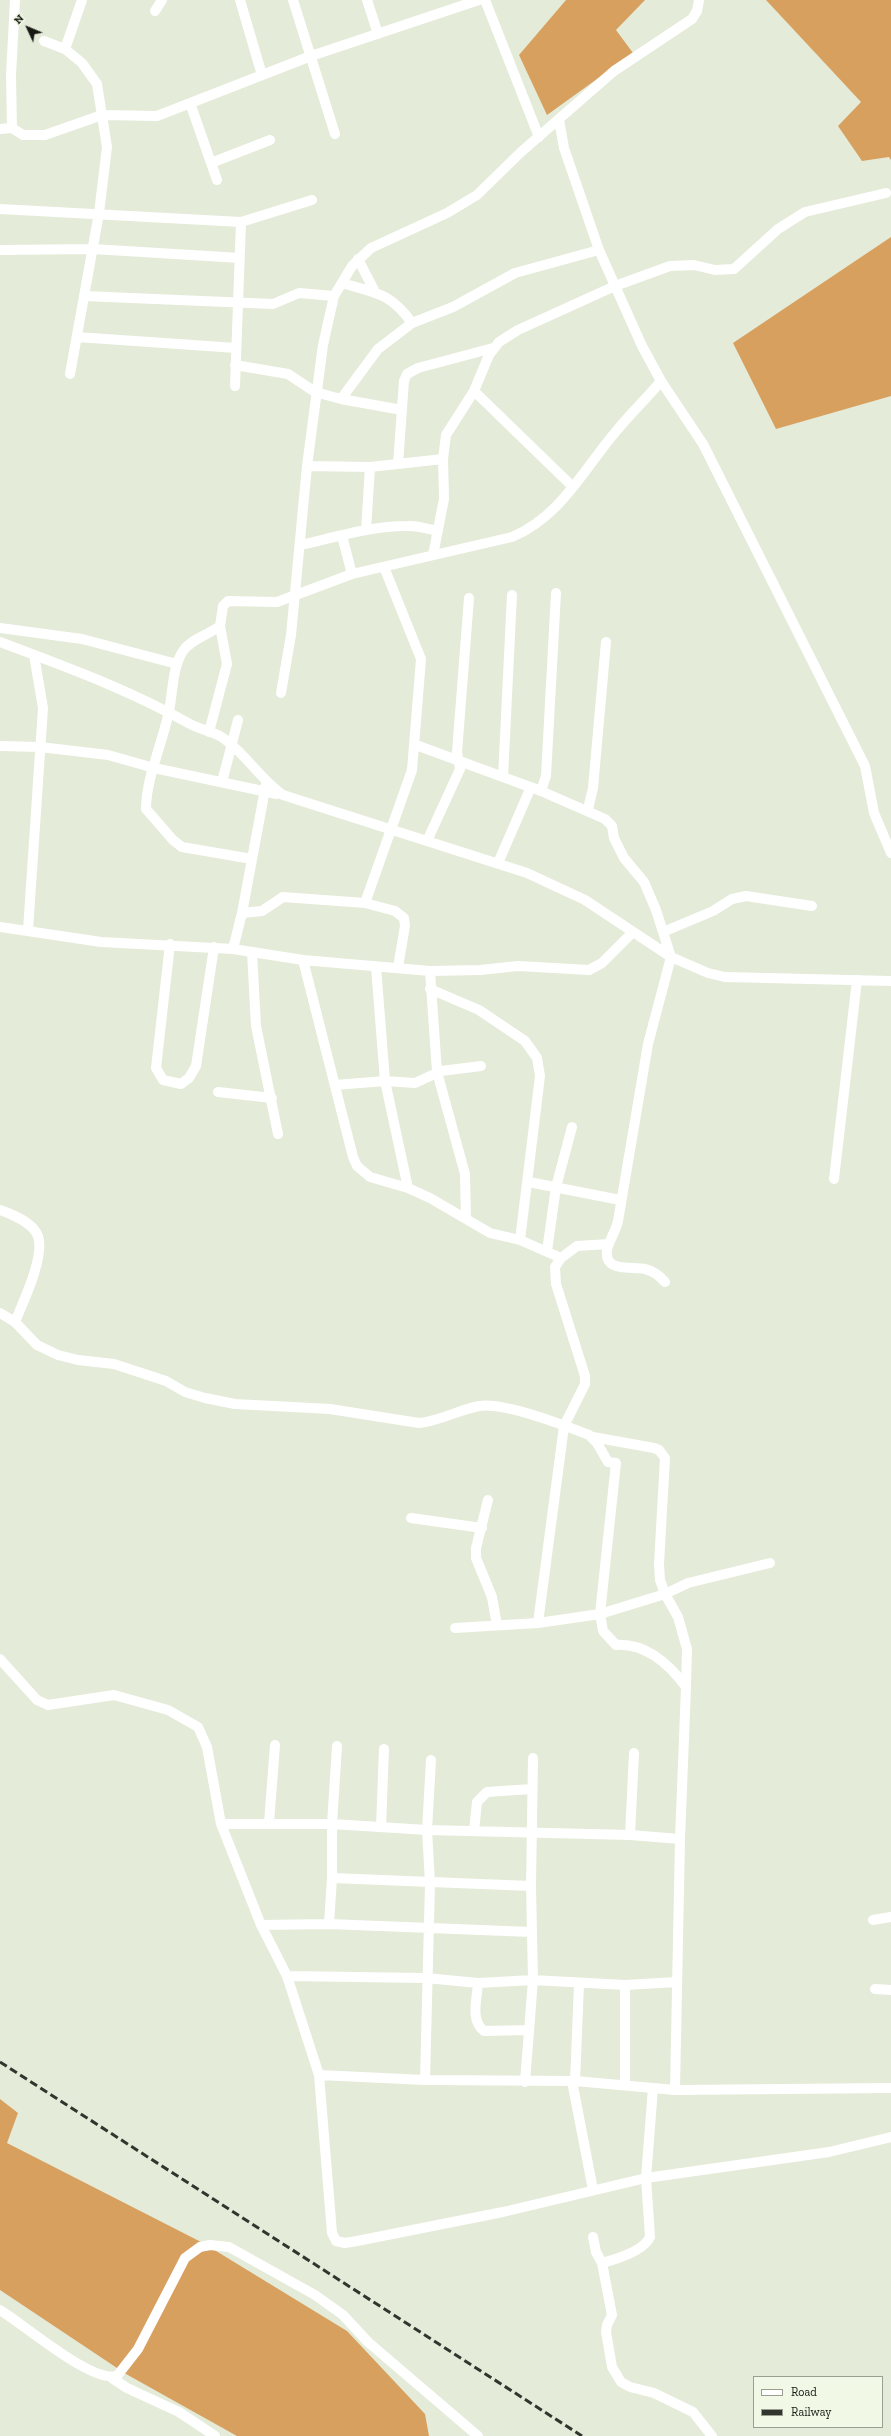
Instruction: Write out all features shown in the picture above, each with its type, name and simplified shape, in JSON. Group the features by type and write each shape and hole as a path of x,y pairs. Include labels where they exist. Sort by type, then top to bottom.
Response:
{"street":[{"path":"12,128 11,75 16,0"},
{"path":"65,49 82,0"},
{"path":"155,11 162,0"},
{"path":"240,0 262,75"},
{"path":"293,0 335,134"},
{"path":"367,0 378,34"},
{"path":"0,129 12,128 23,135 45,135 102,115 157,116 310,56 478,0"},
{"path":"485,0 539,137"},
{"path":"280,693 291,635 294,596 301,545 307,466 316,392 334,296 358,259 371,248 414,230 462,206 477,195 539,137 614,71 692,19 697,11 699,0"},
{"path":"44,41 65,49 82,63 97,84 107,147 99,213 70,374"},
{"path":"190,103 217,180"},
{"path":"559,120 564,148 599,250 642,346 661,381 703,444 865,766 874,813 891,853"},
{"path":"211,163 270,140"},
{"path":"398,464 404,381 410,372 493,348 518,330 615,286 670,266 694,265 715,270 734,269 778,229 805,212 886,193"},
{"path":"0,208 99,213 124,217 241,222 312,200"},
{"path":"235,386 241,222"},
{"path":"0,250 93,249 240,258"},
{"path":"341,399 378,349 412,323 453,307 515,273 599,250"},
{"path":"358,259 374,290"},
{"path":"342,283 374,290 390,300 412,323"},
{"path":"84,296 273,304 299,293 334,296"},
{"path":"77,337 236,348"},
{"path":"433,555 444,499 444,459 446,435 474,391 493,348"},
{"path":"235,364 288,374 316,392 341,399 402,410"},
{"path":"210,732 227,664 220,626 223,606 228,601 267,603 294,596 352,574 512,537 527,530 554,510 618,429 661,381"},
{"path":"474,391 573,487"},
{"path":"307,466 370,467 444,459"},
{"path":"366,530 370,467"},
{"path":"301,545 366,530 408,525 438,531"},
{"path":"342,536 352,574"},
{"path":"365,903 412,770 416,745 421,659 384,567"},
{"path":"541,791 546,776 556,593"},
{"path":"503,777 512,595"},
{"path":"427,841 460,769 457,752 469,598"},
{"path":"220,626 191,642 184,650 177,664 169,711 154,768 146,809 173,840 188,849 252,859"},
{"path":"0,628 82,639 177,664"},
{"path":"0,642 119,687 169,711 191,724 223,738 232,745 266,787 242,914 232,949"},
{"path":"588,809 593,788 606,642"},
{"path":"28,930 43,708 34,655"},
{"path":"222,782 238,720"},
{"path":"416,745 588,809 605,819 612,826 614,838 624,858 644,882 671,957 648,1044 616,1228 609,1244 607,1257 613,1266 652,1271 665,1282"},
{"path":"0,746 40,747 108,755 154,768 222,782 266,787 283,795 391,828 528,873 578,897 671,957 708,973 725,977 891,981"},
{"path":"498,864 531,787"},
{"path":"663,932 713,911 732,900 746,896 812,906"},
{"path":"242,914 262,911 283,897 365,903 395,912 404,918 405,926 398,967"},
{"path":"0,927 101,942 170,944 232,949 303,960 376,967 398,967 430,971 480,970 518,966 590,970 602,963 632,933"},
{"path":"170,944 156,1068 163,1080 181,1084 190,1078 196,1066 214,948"},
{"path":"252,952 256,1026 272,1098 278,1134"},
{"path":"303,960 353,1157 357,1166 370,1177 408,1188 430,1198 500,1237 520,1240 561,1258"},
{"path":"376,967 385,1081 408,1188"},
{"path":"430,971 430,989 437,1072 465,1174 466,1219"},
{"path":"834,1179 857,980"},
{"path":"430,989 479,1010 525,1041 534,1051 540,1076 529,1182 520,1240"},
{"path":"335,1085 385,1081 415,1083 437,1072 481,1066"},
{"path":"218,1092 272,1098"},
{"path":"547,1252 556,1186 572,1128"},
{"path":"529,1182 556,1186 620,1200"},
{"path":"0,1210 29,1225 37,1235 39,1248 32,1278 15,1322"},
{"path":"538,1622 564,1426 585,1384 585,1376 556,1284 555,1267 561,1258 577,1246 609,1244"},
{"path":"0,1313 15,1322 31,1340 58,1355 78,1360 114,1364 166,1381 185,1392 235,1404 330,1409 419,1423 431,1422 479,1406 499,1407 564,1426 593,1437 654,1448 663,1454 665,1458 659,1564 660,1580 665,1594 678,1616 687,1649 676,1982 675,2090"},
{"path":"593,1437 608,1462 616,1463 600,1614 603,1631 616,1645 631,1644 656,1656 678,1675 686,1687"},
{"path":"488,1500 476,1548 476,1558 492,1597 497,1625"},
{"path":"411,1518 482,1528"},
{"path":"455,1628 538,1622 600,1614 665,1594 688,1583 770,1563"},
{"path":"0,1659 37,1700 48,1705 114,1695 168,1710 198,1727 207,1747 221,1824 261,1925 287,1976 319,2074 332,2233 336,2241 340,2243 503,2212 646,2178 828,2152 891,2137"},
{"path":"269,1823 275,1745"},
{"path":"329,1924 332,1878 332,1824 337,1746"},
{"path":"381,1827 384,1749"},
{"path":"630,1835 634,1753"},
{"path":"526,2082 528,2030 533,1980 530,1886 533,1758"},
{"path":"425,2080 426,1978 430,1883 427,1830 431,1760"},
{"path":"474,1831 477,1802 487,1792 532,1789"},
{"path":"221,1824 332,1824 427,1830 532,1834 630,1835 680,1839"},
{"path":"332,1878 530,1886"},
{"path":"873,1920 891,1917"},
{"path":"261,1925 329,1924 429,1930 531,1932"},
{"path":"287,1976 426,1978 478,1984 533,1980 579,1984 625,1985 676,1982"},
{"path":"478,1984 475,2019 480,2028 484,2031 528,2030"},
{"path":"579,1984 574,2081 593,2190"},
{"path":"625,1985 625,2085"},
{"path":"875,1989 891,1990"},
{"path":"319,2074 425,2080 526,2082 574,2081 675,2090 891,2088"},
{"path":"602,2263 618,2259 648,2242 650,2236 646,2178 653,2088"},
{"path":"593,2237 596,2252 602,2263 612,2316 606,2325 606,2332 614,2374 630,2387 654,2393 693,2412 712,2436"},
{"path":"112,2378 117,2376 138,2349 185,2258 200,2247 219,2245 229,2247 275,2272 332,2307 354,2325 368,2342 478,2436"},
{"path":"0,2310 85,2369 98,2375 112,2378 127,2388 179,2412 215,2436"}],"shaded area":[{"path":"566,0 645,0 616,30 633,53 547,115 519,55"},
{"path":"766,0 891,0 891,160 889,157 862,161 838,126 861,102"},
{"path":"891,237 891,396 776,429 733,343"},
{"path":"0,2099 18,2113 7,2143 203,2243 347,2331 425,2414 429,2436 237,2436 126,2374 0,2290"}],"railway":[{"path":"0,2062 582,2436"}]}
